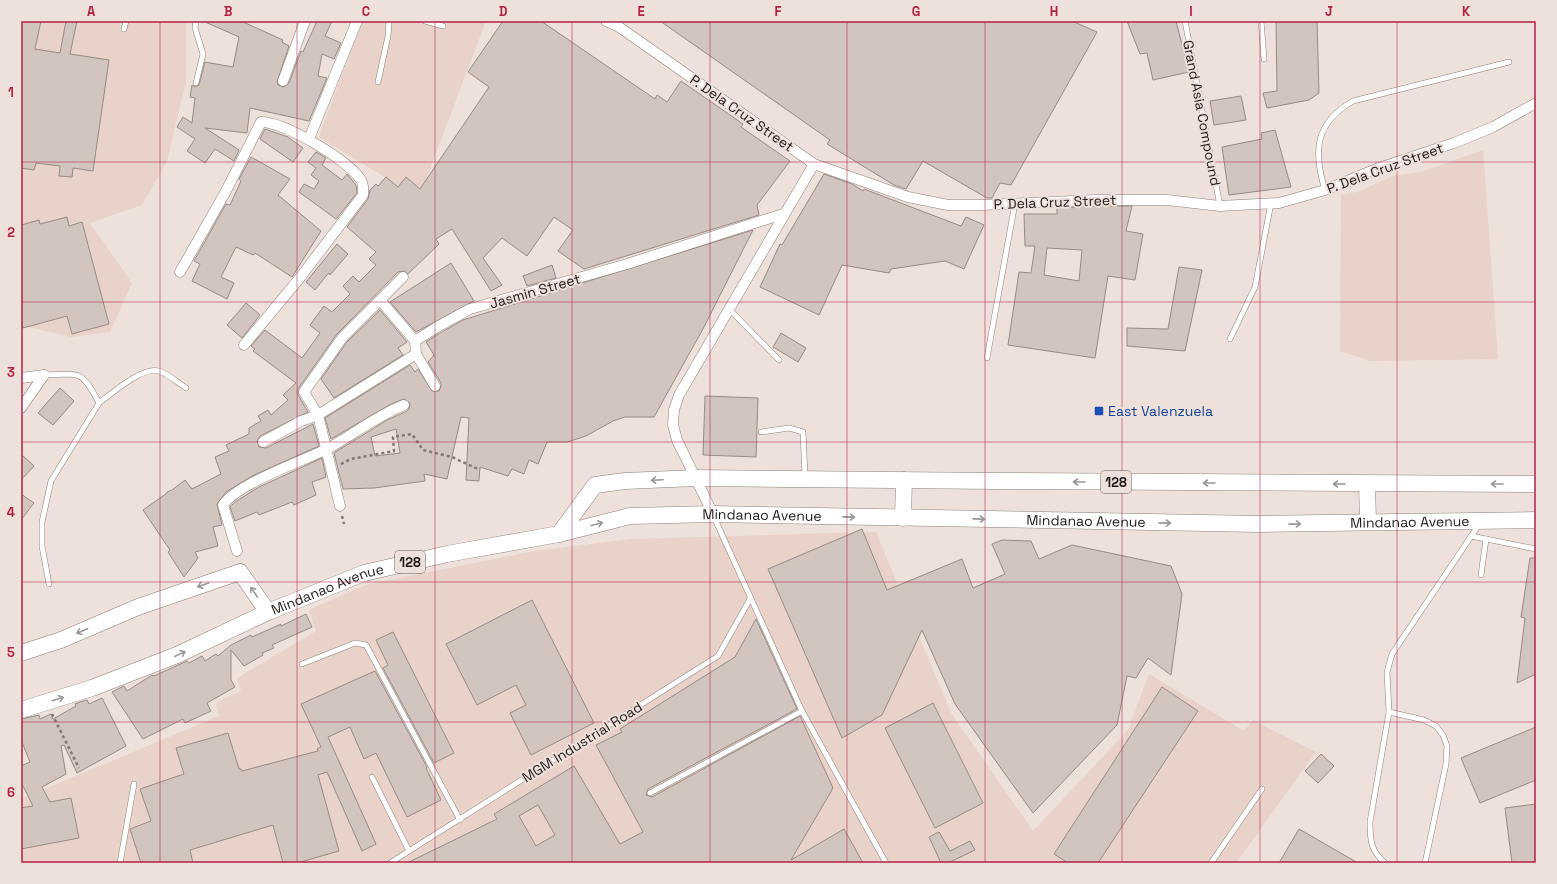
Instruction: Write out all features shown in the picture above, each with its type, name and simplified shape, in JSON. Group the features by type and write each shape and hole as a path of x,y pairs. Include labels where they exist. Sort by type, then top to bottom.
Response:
{"main road":[{"name":"128","path":"559,534 595,485 625,481 696,478 1367,484 1536,484"},
{"path":"903,518 904,480"},
{"path":"1367,484 1368,522"},
{"name":"Mindanao Avenue","path":"21,710 92,688 177,655 268,612 364,573 447,554 559,534 630,516 712,514 1258,524 1536,520"},
{"path":"21,653 61,640 138,607 240,572 268,612"}],"street":[{"path":"283,81 305,21"},
{"path":"309,139 356,21"},
{"name":"P. Dela Cruz Street","path":"606,21 619,27 814,164 908,197 948,205 1096,200 1167,200 1220,206 1271,204 1300,198 1325,190 1376,169 1454,143 1493,127 1536,103"},
{"path":"180,272 226,191 259,123 264,122 276,125 309,139 355,171 363,182 363,195 299,279 244,345"},
{"path":"712,514 677,440 673,425 674,410 679,396 729,308 783,214 814,164"},
{"name":"Jasmin Street","path":"415,341 470,309 627,264 783,214"},
{"path":"340,506 318,415 304,392 342,338 404,277"},
{"path":"381,301 415,341 416,354 435,386"},
{"path":"263,442 302,420 318,415 416,354"},
{"path":"21,378 44,375"},
{"path":"21,408 44,375"},
{"path":"237,551 223,505 228,498 269,475 327,448 385,414 404,405"}],"lane":[{"path":"124,29 126,21"},
{"path":"196,21 195,28 203,54 196,83"},
{"path":"378,82 388,36 389,21"},
{"path":"426,21 443,26"},
{"name":"Grand Asia Compound","path":"1185,21 1220,206"},
{"path":"1261,21 1264,59"},
{"path":"1325,190 1318,167 1318,148 1325,127 1338,109 1353,101 1509,62"},
{"path":"987,358 1015,203"},
{"path":"1230,339 1255,287 1271,204"},
{"path":"729,308 779,360"},
{"path":"49,584 42,546 42,522 51,481 99,403 148,370 160,371 186,388"},
{"path":"44,375 72,374 81,376 88,381 99,403"},
{"path":"762,432 789,428 802,432 805,479"},
{"path":"712,514 802,711 886,863"},
{"path":"1385,863 1376,855 1370,839 1370,822 1388,712 1387,672 1392,654 1482,521"},
{"path":"1471,536 1536,549"},
{"path":"1481,574 1486,539"},
{"name":"MGM Industrial Road","path":"390,863 718,656 750,599"},
{"path":"302,664 355,643 366,645 460,820"},
{"path":"650,793 802,711"},
{"path":"1388,712 1424,720 1436,726 1443,735 1447,746 1446,764 1425,863"},
{"path":"372,777 409,851"},
{"path":"120,863 134,784"},
{"path":"1211,863 1262,789"}],"path":[{"path":"331,467 351,460 394,451 393,437 412,434 423,450 452,457 480,470"},
{"path":"46,703 79,768"}],"shaded area":[{"path":"21,21 186,21 186,81 167,161 142,205 90,223 132,283 110,332 71,337 21,325"},
{"path":"362,21 486,21 419,198 319,137"},
{"path":"1483,150 1498,359 1370,361 1340,351 1341,195 1361,191 1392,176 1421,172"},
{"path":"876,532 951,713 1033,831 1128,730 1149,674 1244,731 1253,720 1316,752 1236,863 21,863 21,799 219,716 216,703 241,691 237,678 316,631 309,610 368,584 535,551 631,539"}],"building":[{"path":"21,21 41,21 35,49 60,53 66,21 77,21 70,54 109,60 93,171 73,168 72,177 59,176 60,166 36,163 34,170 21,168"},
{"path":"203,21 241,21 283,40 282,42 289,46 277,82 278,85 284,87 289,83 301,51 303,52 317,21 332,21 325,36 341,43 334,59 322,54 318,76 327,78 309,121 250,108 247,133 205,128 239,150 234,161 215,149 205,163 187,151 195,139 177,127 183,117 192,123 195,98 190,97 192,85 195,87 199,85 205,62 233,67 239,37"},
{"path":"503,21 541,21 655,99 657,95 667,102 681,81 743,124 741,127 790,161 757,205 759,215 584,269 558,251 573,230 554,217 527,256 502,238 483,258 502,285 491,291 452,229 436,239 439,244 408,274 404,271 398,272 337,334 298,389 298,395 308,412 260,436 257,441 259,447 266,448 313,424 319,446 252,476 226,492 217,504 222,525 213,527 218,546 195,552 198,558 184,577 168,552 170,550 143,510 185,480 192,489 221,474 215,457 229,451 226,445 249,434 249,428 261,421 258,416 268,410 271,415 288,400 283,395 296,383 253,351 255,349 251,346 265,330 302,358 320,333 310,325 324,306 332,312 350,294 343,286 353,276 359,282 376,265 369,259 376,252 347,227 368,199 370,190 376,184 378,186 386,177 398,187 406,177 420,189 489,87 468,72"},
{"path":"660,21 1072,21 1097,32 1011,185 1000,183 992,198 987,198 923,161 906,189 894,185 827,144 830,140"},
{"path":"1127,21 1176,21 1189,72 1153,80 1147,53 1140,54"},
{"path":"1276,21 1317,21 1319,93 1309,100 1267,108 1263,93 1277,91"},
{"path":"1241,96 1246,120 1214,125 1210,101"},
{"path":"265,129 288,137 303,148 293,162 260,139"},
{"path":"1275,130 1291,187 1229,195 1222,147 1262,139 1261,133"},
{"path":"316,152 326,158 322,165 342,180 347,174 356,185 357,193 336,219 299,192 304,184 314,189 319,181 311,175 316,168 308,162"},
{"path":"251,157 290,179 278,195 321,231 292,277 255,253 253,255 236,247 221,277 234,283 227,299 192,281 200,264 194,261 226,204 230,205 241,181 239,179"},
{"path":"824,174 852,184 863,191 864,189 961,226 966,217 984,225 964,269 945,261 891,269 889,273 842,265 819,315 760,287 780,244 782,245"},
{"path":"1132,206 1126,231 1143,234 1135,280 1108,276 1095,358 1008,345 1019,272 1031,273 1035,246 1025,246 1024,214 1057,214 1057,208","holes":["1047,248 1082,250 1079,281 1044,275"]},
{"path":"67,217 69,226 82,222 109,324 72,334 67,316 23,328 21,318 21,225 39,220 40,224"},
{"path":"753,230 704,327 654,417 625,417 613,421 586,436 567,442 547,442 538,464 529,460 524,474 512,469 508,476 480,467 479,481 466,480 469,418 461,417 447,479 424,474 425,481 374,488 343,489 334,453 387,420 407,411 410,403 404,399 391,404 331,439 325,418 410,365 415,372 418,369 432,391 439,391 441,383 428,362 434,355 426,342 463,320","holes":["396,429 400,453 375,456 371,437"]},
{"path":"337,244 348,254 330,275 329,273 326,276 315,290 306,282"},
{"path":"451,263 474,301 416,332 390,302"},
{"path":"552,265 556,278 527,286 523,276"},
{"path":"1179,267 1202,270 1185,351 1127,346 1127,328 1168,329"},
{"path":"246,303 260,315 242,338 227,325"},
{"path":"380,310 407,342 398,348 403,355 334,398 321,379 347,342"},
{"path":"781,333 806,348 798,362 773,347"},
{"path":"60,388 74,401 53,425 38,413"},
{"path":"705,396 758,398 756,457 703,455"},
{"path":"21,454 34,466 21,480"},
{"path":"322,458 326,477 312,482 316,495 294,505 292,502 259,515 257,512 235,521 230,507 235,502 259,487"},
{"path":"21,494 34,503 21,520"},
{"path":"862,529 887,590 962,559 973,588 1005,574 992,544 1002,540 1031,541 1039,559 1072,545 1171,566 1182,594 1171,675 1148,658 1136,678 1127,676 1117,725 1033,813 955,704 922,630 882,715 842,738 768,569"},
{"path":"1530,558 1536,558 1536,674 1517,683 1525,618 1521,617"},
{"path":"532,600 594,723 531,755 510,713 526,705 516,685 477,705 446,644"},
{"path":"306,614 312,627 272,645 274,648 262,653 263,655 244,666 231,650 231,680 235,687 207,703 211,711 185,723 183,719 143,739 112,692 124,686 127,691 152,675 154,676 187,661 189,663 202,656 205,661 216,654 218,656 231,645 251,635 252,637 281,624 281,626"},
{"path":"756,619 797,709 648,789 646,795 652,797 800,716 833,788 791,860 844,829 863,863 407,863 497,819 494,814 574,766 620,844 643,832 596,745 622,732 620,729 735,657","holes":["538,805 555,835 536,846 519,816"]},
{"path":"393,632 454,753 434,763 383,668 388,665 376,640"},
{"path":"375,671 427,767 426,768 441,800 407,817 376,753 364,759 350,727 328,737 376,844 362,851 327,772 318,775 339,851 297,863 283,863 273,825 190,850 193,863 141,863 130,829 151,821 140,789 184,774 176,748 228,733 239,769 242,771 318,751 317,749 321,747 301,704"},
{"path":"1162,687 1198,711 1098,863 1068,863 1054,854"},
{"path":"102,698 126,746 77,773 64,745 61,746 66,774 42,787 50,802 71,798 79,838 21,849 21,808 33,806 23,786 21,786 21,766 30,762 21,740 21,719 39,715 40,719 51,714 53,719 76,706 75,704 87,700 89,704"},
{"path":"933,703 983,803 935,828 885,728"},
{"path":"1536,727 1536,780 1480,803 1461,758"},
{"path":"1321,754 1334,766 1318,783 1305,771"},
{"path":"1536,804 1536,863 1512,863 1505,808"},
{"path":"1299,829 1358,863 1279,863"},
{"path":"939,832 950,851 970,841 975,850 948,863 941,863 929,837"}],"place":[{"name":"East Valenzuela","path":"1099,411"}]}
